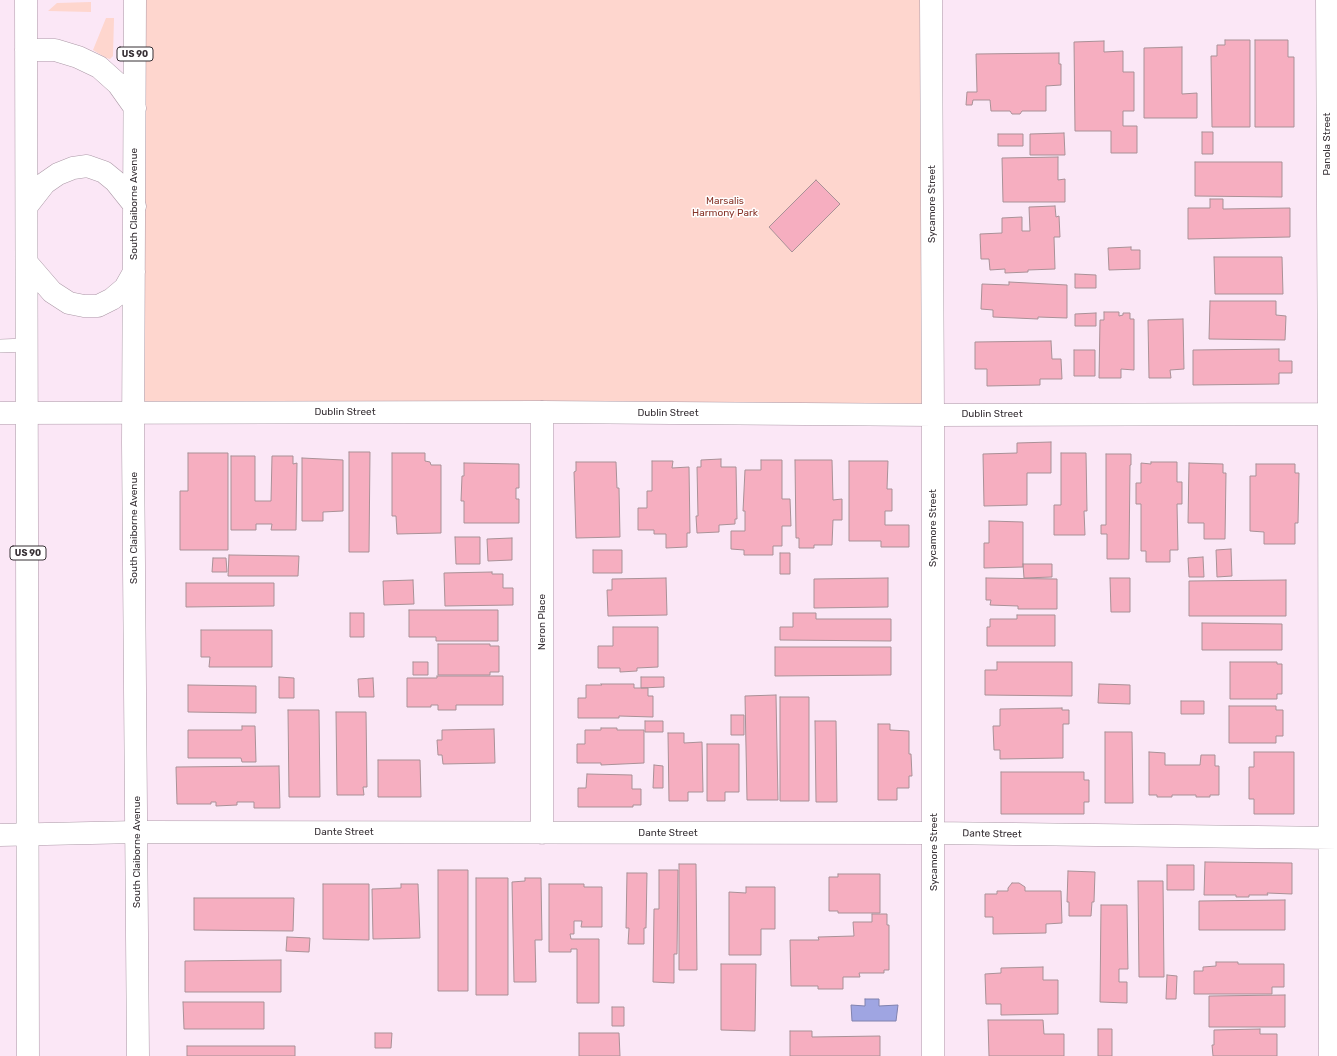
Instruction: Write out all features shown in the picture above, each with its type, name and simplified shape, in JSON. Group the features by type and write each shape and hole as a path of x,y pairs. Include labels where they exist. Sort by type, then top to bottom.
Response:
{"street":[{"name":"US 90","path":"26,0 28,1056"},
{"name":"South Claiborne Avenue","path":"135,0 133,413 138,1056"},
{"name":"Sycamore Street","path":"931,0 934,833 933,1056"},
{"name":"Panola Street","path":"1326,0 1333,414 1334,838 1330,1056"},
{"path":"26,50 55,50 78,57 99,67 118,84 135,108"},
{"path":"27,206 45,183 58,174 73,168 88,166 104,172 115,181 134,206"},
{"path":"27,263 52,292 69,303 84,306 98,306 112,299 125,288 134,272"},
{"name":"Dublin Street","path":"0,413 542,412 1333,414"},
{"name":"Neron Place","path":"542,412 542,833"},
{"name":"Dante Street","path":"0,835 137,832 934,833 1334,838"}],"lane":[{"path":"0,346 27,345"}],"green space":[{"name":"Marsalis Harmony Park","path":"135,0 931,0 933,415 133,413"},
{"path":"91,2 91,12 48,11 57,3"},
{"path":"106,18 114,18 113,56 110,59 93,50"}],"water":[{"path":"865,999 879,999 879,1006 898,1005 896,1021 852,1021 851,1005 865,1006"}],"building":[{"path":"1225,40 1250,40 1250,127 1212,127 1211,56 1217,56 1217,45 1225,45"},
{"path":"1255,40 1288,40 1288,57 1294,57 1294,127 1255,127"},
{"path":"1104,41 1104,52 1123,51 1123,72 1134,72 1134,111 1123,111 1123,126 1137,126 1137,153 1111,153 1111,131 1075,131 1074,42"},
{"path":"1182,47 1182,94 1197,93 1197,118 1144,118 1144,48"},
{"path":"1059,53 1059,64 1061,64 1061,85 1046,86 1046,111 1022,111 1020,114 1012,114 1010,111 991,111 990,100 973,100 972,105 966,105 967,92 977,92 976,54"},
{"path":"1202,132 1213,132 1213,154 1202,154"},
{"path":"1064,133 1065,155 1030,155 1030,134"},
{"path":"998,134 1023,134 1023,146 998,146"},
{"path":"1058,157 1058,180 1065,179 1065,202 1003,202 1002,158"},
{"path":"1195,162 1282,162 1282,197 1195,196"},
{"path":"816,180 840,204 792,252 769,227"},
{"path":"1210,199 1223,199 1223,209 1290,208 1290,237 1188,239 1188,208 1210,208"},
{"path":"1055,206 1056,217 1059,216 1060,237 1054,237 1055,269 1005,273 1005,269 990,270 989,259 981,259 980,234 1002,233 1002,218 1022,217 1022,231 1030,231 1029,207"},
{"path":"1131,247 1131,250 1140,250 1140,269 1109,270 1108,248"},
{"path":"1214,257 1282,257 1283,294 1215,294"},
{"path":"1075,274 1096,275 1096,288 1075,288"},
{"path":"1009,282 1067,285 1067,318 1038,317 1038,319 993,317 993,310 981,309 982,284 1009,285"},
{"path":"1210,301 1276,301 1276,315 1286,316 1285,340 1209,339"},
{"path":"1104,312 1119,312 1119,316 1123,315 1123,313 1130,313 1130,319 1134,319 1134,370 1121,369 1121,378 1099,378 1100,320 1104,320"},
{"path":"1096,313 1096,326 1075,326 1075,314"},
{"path":"1183,319 1184,369 1170,370 1171,378 1149,378 1148,320"},
{"path":"1051,341 1052,359 1061,359 1062,379 1040,379 1040,385 987,386 987,369 975,369 975,342"},
{"path":"1279,349 1279,361 1292,361 1292,373 1279,373 1279,384 1193,385 1193,350"},
{"path":"1074,350 1095,350 1095,376 1074,376"},
{"path":"1051,442 1051,473 1027,473 1027,505 984,506 983,454 1017,453 1017,443"},
{"path":"349,452 370,452 369,552 349,552"},
{"path":"188,453 228,453 228,550 180,550 180,491 188,491"},
{"path":"392,453 425,453 425,461 430,462 431,465 441,465 441,533 397,534 396,516 392,516"},
{"path":"1061,453 1086,453 1087,511 1084,511 1085,535 1054,535 1054,505 1061,505"},
{"path":"1106,454 1131,454 1129,559 1107,559 1107,534 1101,534 1101,525 1106,525"},
{"path":"231,456 255,456 255,501 271,501 272,456 293,456 293,464 297,463 296,530 271,530 272,524 256,524 256,530 231,530"},
{"path":"302,458 343,460 343,511 323,512 323,521 302,521"},
{"path":"721,459 721,467 736,467 737,519 735,519 735,524 719,525 719,532 697,533 697,467 701,467 701,460"},
{"path":"761,460 782,460 782,499 790,499 791,526 782,526 782,546 773,546 773,555 744,555 744,550 731,549 731,531 745,531 745,511 743,511 745,470 761,470"},
{"path":"795,460 832,460 833,500 842,499 842,520 833,520 832,545 814,545 814,548 799,548 799,538 796,538"},
{"path":"652,461 673,461 672,468 689,467 690,533 687,533 687,547 666,548 666,534 654,534 654,530 638,530 638,508 647,508 647,491 652,491"},
{"path":"849,461 888,461 887,489 892,489 892,511 885,511 885,525 909,525 909,547 881,547 881,541 849,541"},
{"path":"576,462 616,462 617,488 619,488 620,537 576,538 574,472 576,471"},
{"path":"1151,462 1177,462 1177,482 1182,482 1182,504 1177,504 1178,550 1170,550 1170,562 1146,562 1146,551 1141,551 1141,504 1136,504 1136,483 1141,483 1141,463 1151,464"},
{"path":"464,463 519,464 519,488 516,488 516,499 519,499 519,523 464,523 464,501 461,501"},
{"path":"1189,463 1223,464 1223,473 1226,473 1225,539 1204,539 1204,523 1188,523"},
{"path":"1256,464 1295,464 1295,473 1299,473 1298,523 1295,523 1295,544 1264,544 1264,532 1250,531 1250,476 1256,476"},
{"path":"989,521 1023,522 1023,567 984,568 984,543 989,543"},
{"path":"455,537 480,537 480,564 456,564"},
{"path":"512,538 512,560 488,561 487,539"},
{"path":"1231,549 1232,576 1217,577 1216,550"},
{"path":"593,550 622,550 622,573 593,573"},
{"path":"780,553 790,553 790,574 780,574"},
{"path":"229,555 299,556 298,576 228,576"},
{"path":"1203,557 1204,577 1189,577 1188,558"},
{"path":"213,558 226,558 227,572 212,572"},
{"path":"1023,564 1052,564 1052,577 1024,578"},
{"path":"492,572 492,574 503,574 503,588 513,588 513,605 445,606 444,573"},
{"path":"666,578 667,615 608,616 607,590 612,590 612,579"},
{"path":"888,578 888,607 814,608 814,579"},
{"path":"986,578 1057,579 1057,609 1018,609 1018,606 990,605 991,600 986,600"},
{"path":"1110,578 1130,578 1130,612 1111,612"},
{"path":"413,580 414,604 384,605 383,581"},
{"path":"1286,580 1286,616 1189,616 1189,581"},
{"path":"186,583 274,583 274,606 186,607"},
{"path":"409,610 498,610 498,641 436,641 436,637 409,637"},
{"path":"350,613 364,613 364,637 350,637"},
{"path":"793,613 816,613 816,619 891,619 891,641 780,640 780,627 793,627"},
{"path":"1017,615 1055,615 1055,646 987,646 987,627 990,627 990,619 1017,619"},
{"path":"1202,623 1282,624 1282,650 1202,650"},
{"path":"613,627 658,627 658,667 637,668 637,671 620,672 620,668 598,668 598,646 613,646"},
{"path":"201,630 272,630 272,667 209,667 210,657 201,657"},
{"path":"438,644 490,644 490,646 499,646 499,672 490,672 490,675 438,675"},
{"path":"775,647 891,647 891,675 775,676"},
{"path":"413,662 428,662 428,675 413,675"},
{"path":"997,662 1072,662 1072,696 985,695 985,670 997,670"},
{"path":"1230,662 1277,662 1277,664 1282,664 1282,694 1277,694 1277,699 1230,699"},
{"path":"437,676 503,676 503,705 456,705 456,710 438,710 438,705 431,705 431,707 407,707 407,678 437,678"},
{"path":"279,677 294,678 294,698 279,698"},
{"path":"641,677 664,677 664,687 641,688"},
{"path":"373,678 374,697 359,697 358,679"},
{"path":"601,684 634,684 634,688 648,688 648,696 653,696 653,717 619,716 619,718 578,718 578,698 586,698 586,685 602,685"},
{"path":"1099,684 1130,685 1130,704 1098,703"},
{"path":"188,685 256,686 256,713 188,712"},
{"path":"776,695 778,800 747,800 745,696"},
{"path":"780,697 809,697 809,801 780,801"},
{"path":"1181,701 1204,701 1204,714 1181,714"},
{"path":"1229,706 1276,706 1276,710 1283,710 1283,736 1276,736 1276,743 1229,743"},
{"path":"1062,708 1062,710 1069,710 1069,724 1063,724 1063,758 1000,759 1000,750 994,750 993,726 1000,726 1000,709"},
{"path":"288,710 319,710 320,797 289,797"},
{"path":"336,712 366,712 367,787 363,787 364,795 337,795"},
{"path":"731,715 744,715 744,735 731,735"},
{"path":"645,721 663,721 663,732 645,732"},
{"path":"815,721 836,721 837,802 816,802"},
{"path":"878,724 890,724 890,730 909,731 909,754 911,754 912,776 909,776 909,788 897,788 897,800 878,800"},
{"path":"242,726 255,726 256,762 242,762 241,758 188,758 188,730 242,730"},
{"path":"601,728 617,728 617,730 644,730 644,763 601,765 601,763 577,763 577,744 585,744 585,730 601,730"},
{"path":"494,729 495,763 443,764 442,755 438,755 437,740 442,740 442,730"},
{"path":"1105,732 1132,732 1133,803 1105,803"},
{"path":"668,733 684,733 684,743 702,742 703,792 688,792 688,801 669,801"},
{"path":"707,744 739,744 739,792 725,792 725,801 707,801"},
{"path":"1149,752 1165,753 1165,765 1200,765 1201,755 1215,755 1215,766 1219,766 1219,795 1210,795 1210,797 1196,797 1196,795 1172,795 1172,797 1157,797 1157,795 1149,795"},
{"path":"1254,752 1294,752 1294,814 1254,814 1254,799 1249,799 1249,767 1254,767"},
{"path":"378,760 420,760 421,797 378,797"},
{"path":"654,765 663,766 663,788 653,788"},
{"path":"279,766 280,808 254,808 254,802 237,802 237,805 216,806 216,802 211,802 211,804 177,804 176,767"},
{"path":"1001,772 1084,772 1084,780 1089,780 1089,802 1084,802 1084,814 1001,814"},
{"path":"587,774 632,775 632,789 641,789 641,805 633,805 633,807 578,807 578,788 586,788"},
{"path":"1205,862 1292,863 1292,894 1267,893 1268,895 1249,895 1249,897 1236,897 1236,895 1204,895"},
{"path":"679,864 696,864 697,970 679,970"},
{"path":"1167,865 1194,865 1194,890 1167,890"},
{"path":"438,870 468,870 468,991 438,991"},
{"path":"659,870 678,870 677,954 674,954 674,983 653,982 654,909 659,909"},
{"path":"1068,871 1095,872 1094,902 1092,902 1091,916 1069,916 1069,902 1067,902"},
{"path":"627,873 647,873 646,928 644,928 644,944 628,944 629,928 626,928"},
{"path":"838,874 880,874 880,913 838,913 838,911 829,911 829,877 838,877"},
{"path":"476,878 508,878 508,995 476,995"},
{"path":"525,878 541,878 542,940 535,940 536,982 514,982 512,882 525,881"},
{"path":"1138,881 1163,881 1164,977 1139,977"},
{"path":"1012,883 1019,883 1025,887 1025,891 1061,891 1062,923 1046,924 1046,933 993,934 993,917 985,917 985,894 997,894 997,891 1008,891 1008,888"},
{"path":"323,884 369,884 369,940 323,939"},
{"path":"401,884 418,884 420,938 373,939 372,889 401,888"},
{"path":"549,884 584,884 584,887 602,887 602,927 581,927 582,921 574,921 574,934 570,934 571,939 599,939 599,1003 577,1003 577,949 571,949 571,952 549,952"},
{"path":"746,887 775,887 775,929 761,929 761,955 729,955 729,892 746,893"},
{"path":"194,898 294,898 293,931 194,930"},
{"path":"1285,900 1285,930 1199,930 1199,901"},
{"path":"1101,905 1127,905 1128,969 1119,969 1119,982 1127,982 1127,1003 1100,1002"},
{"path":"872,914 887,914 887,925 889,925 889,970 884,970 884,973 859,973 860,977 843,977 843,989 818,989 818,986 791,986 790,940 819,940 818,937 854,936 853,922 872,922"},
{"path":"287,937 310,938 309,952 286,951"},
{"path":"281,960 281,992 185,992 185,961"},
{"path":"1216,962 1238,962 1238,964 1284,964 1284,987 1272,987 1272,994 1194,994 1194,971 1203,971 1203,967 1216,966"},
{"path":"721,964 756,964 755,1031 721,1030"},
{"path":"1043,967 1043,980 1058,980 1058,1014 1001,1015 1001,1004 986,1004 985,974 1001,973 1001,968"},
{"path":"1167,975 1177,976 1176,999 1166,999"},
{"path":"1285,995 1285,1027 1209,1027 1209,996"},
{"path":"183,1002 264,1002 264,1029 184,1029"},
{"path":"612,1007 624,1007 624,1026 612,1026"},
{"path":"988,1020 1043,1020 1044,1034 1064,1034 1064,1056 989,1056"},
{"path":"1098,1029 1112,1029 1112,1056 1098,1056"},
{"path":"1260,1029 1260,1034 1277,1034 1277,1056 1213,1056 1212,1045 1214,1045 1214,1030"},
{"path":"790,1031 812,1031 812,1037 880,1036 880,1056 790,1056"},
{"path":"375,1033 392,1033 391,1048 375,1048"},
{"path":"579,1033 619,1033 620,1056 579,1056"},
{"path":"187,1046 295,1046 295,1056 187,1056"}]}
